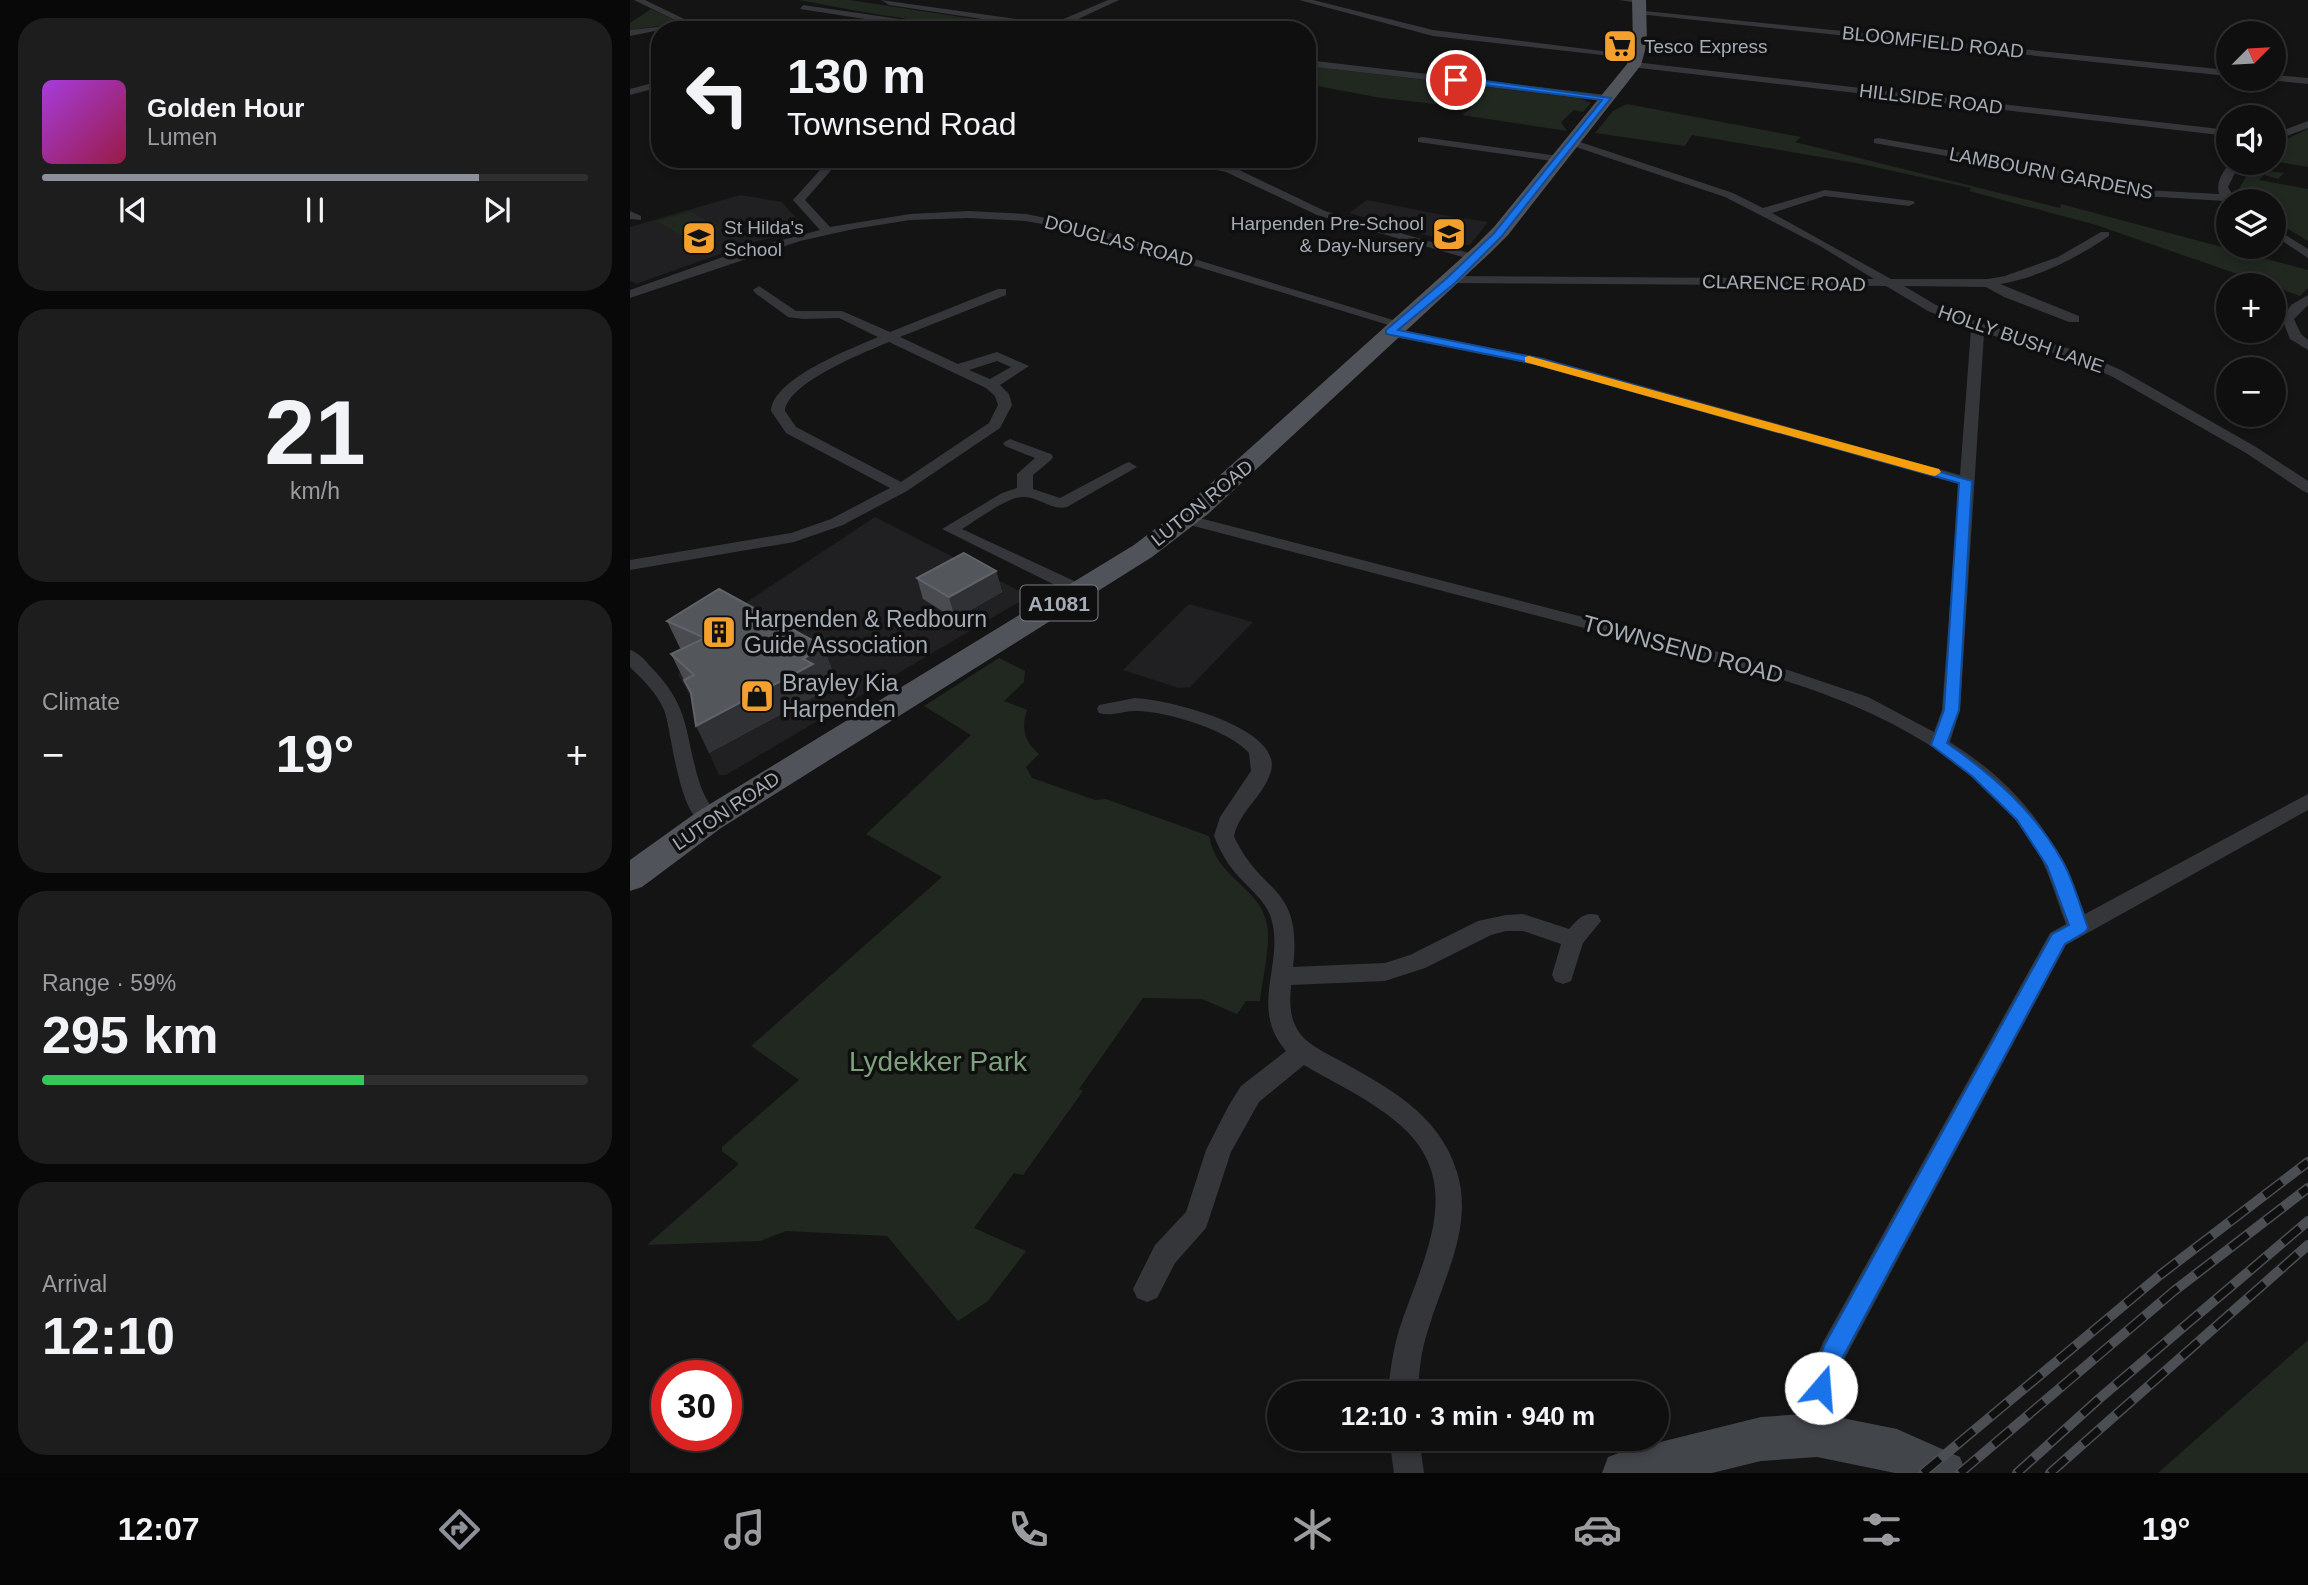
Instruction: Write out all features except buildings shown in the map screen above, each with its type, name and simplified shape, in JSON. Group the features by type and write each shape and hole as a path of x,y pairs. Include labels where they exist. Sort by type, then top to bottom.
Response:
{"main road":[{"path":"1636,60 1640,43 1638,4"},
{"name":"LUTON ROAD","path":"630,878 709,820 1188,520 1272,445 1395,328 1477,257 1501,231 1636,60"}],"street":[{"path":"638,0 687,21"},
{"path":"1065,21 1115,0"},
{"name":"HILLSIDE ROAD","path":"1303,0 1443,35 2216,132"},
{"name":"BLOOMFIELD ROAD","path":"1623,0 1638,4 2216,72"},
{"path":"887,2 1018,21"},
{"path":"803,7 894,21"},
{"path":"630,33 651,30"},
{"path":"1316,63 1608,98"},
{"path":"2286,79 2308,81"},
{"path":"630,92 651,87"},
{"path":"2286,133 2308,124"},
{"path":"1422,140 1559,159"},
{"name":"LAMBOURN GARDENS","path":"1878,140 2042,170 2124,190 2216,199"},
{"name":"HOLLY BUSH LANE","path":"1572,142 1713,190 1762,212 1824,244 1932,308 1978,327 2072,354 2116,373 2251,450 2308,488"},
{"path":"826,230 799,201 828,168"},
{"path":"1223,168 1321,213 1477,257"},
{"path":"1762,212 1825,192 1909,203"},
{"name":"DOUGLAS ROAD","path":"630,294 751,250 826,230 927,216 988,215 1047,220 1086,229 1395,328 1538,361 1966,481"},
{"name":"CLARENCE ROAD","path":"1451,280 1988,283 2056,265 2105,234"},
{"path":"2286,239 2308,254"},
{"path":"1988,283 2008,294 2074,319"},
{"path":"630,565 794,537 837,522 902,488 995,425 1005,405 1002,394 991,385 957,369 834,313 798,316 790,314 759,290"},
{"path":"902,488 791,430 782,422 778,413 779,402 796,384 834,362 1002,292"},
{"path":"2308,299 2295,307 2288,319 2295,336 2308,346"},
{"path":"1939,745 1951,710 1978,327"},
{"path":"957,369 997,356 1023,366 991,385"},
{"path":"1010,443 1046,457 1025,474 1025,491"},
{"path":"1079,590 950,529 1008,496 1025,491 1061,504 1129,467"},
{"name":"TOWNSEND ROAD","path":"1188,520 1782,674 1870,705 1939,745 1977,772 2023,816 2055,864 2079,928"},
{"path":"630,656 660,688 674,711 688,785 698,806 709,820"},
{"path":"1106,709 1141,704 1168,710 1243,736 1257,750 1261,759 1261,774 1231,814 1224,836 1236,861 1269,895 1280,913 1284,927 1279,1008 1288,1035 1302,1052 1402,1109 1420,1127 1434,1148 1443,1169 1449,1198 1449,1224 1409,1346 1405,1381"},
{"path":"1816,1435 1821,1388 1833,1353 2058,939 2308,802"},
{"path":"1563,975 1573,939 1590,921"},
{"path":"1281,976 1385,972 1418,962 1486,927 1506,923 1523,922 1573,939"},
{"path":"1147,1289 1165,1254 1196,1219 1219,1150 1250,1094 1302,1052"},
{"path":"1624,1473 1760,1439 1816,1435 1897,1451 1944,1473"},
{"path":"1406,1451 1409,1473"}],"shaded area":[{"name":"St Hilda's School","path":"740,195 782,202 806,229 754,242 636,284 630,280 630,227"},
{"name":"Harpenden Pre-School & Day-Nursery","path":"1367,200 1488,222 1470,245 1460,245 1349,213"},
{"path":"875,517 1029,596 726,775 719,775 709,753 703,721 678,674 764,616 742,605"},
{"path":"1189,604 1253,622 1190,687 1179,688 1123,670"}],"green space":[{"path":"799,0 850,0 987,21 922,21"},
{"path":"651,9 677,21 651,21 651,27 630,30 630,23"},
{"path":"1316,67 1579,98 1591,103 1583,112 1574,110 1561,122 1567,131 1462,115 1471,108 1381,98 1316,86"},
{"path":"1627,104 1801,137 1795,142 2060,208 2061,204 2216,245 2216,259 2267,259 2308,270 2308,288 2300,296 2286,291 2286,273 2234,273 2096,225 1969,191 1971,188 1856,163 1692,135 1685,146 1595,133 1613,111"},
{"path":"2308,129 2308,167 2286,163 2286,139"},
{"path":"2247,175 2264,175 2259,180 2308,189 2308,241 2286,228 2286,189 2239,189"},
{"path":"2264,175 2282,175 2278,179"},
{"path":"691,212 722,229 687,239 657,221"},
{"name":"Lydekker Park","path":"999,658 1025,671 1024,682 1004,701 1027,710 1025,734 1039,754 1026,767 1032,778 1095,800 1106,799 1209,836 1220,863 1248,891 1263,912 1268,942 1260,1001 1246,1001 1237,1014 1202,999 1143,998 1079,1089 1083,1091 1023,1175 1014,1173 974,1228 1026,1251 988,1301 958,1321 887,1236 786,1231 760,1241 647,1245 739,1164 722,1151 722,1147 799,1080 751,1046 942,877 866,834 971,735 924,706"},
{"path":"2308,1340 2308,1473 2158,1473"}],"railway":[{"path":"1923,1473 2160,1275 2308,1162"},
{"path":"1960,1473 2174,1291 2308,1188"},
{"path":"2017,1473 2100,1398 2308,1221"},
{"path":"2050,1473 2308,1245"}],"slow traffic":[{"path":"1529,359 1935,472"}],"place":[{"name":"Tesco Express","path":"1620,46"},
{"name":"Harpenden Pre-School & Day-Nursery","path":"1449,234"},
{"name":"St Hilda's School","path":"699,238"},
{"name":"Harpenden & Redbourn Guide Association","path":"719,632"},
{"name":"Brayley Kia Harpenden","path":"757,696"}],"route":[{"path":"1456,80 1608,98 1477,257 1390,332 1538,361 1966,481 1951,710 1939,745 1977,772 2023,816 2055,864 2079,928 2058,939 1833,1353 1821,1388"}]}
